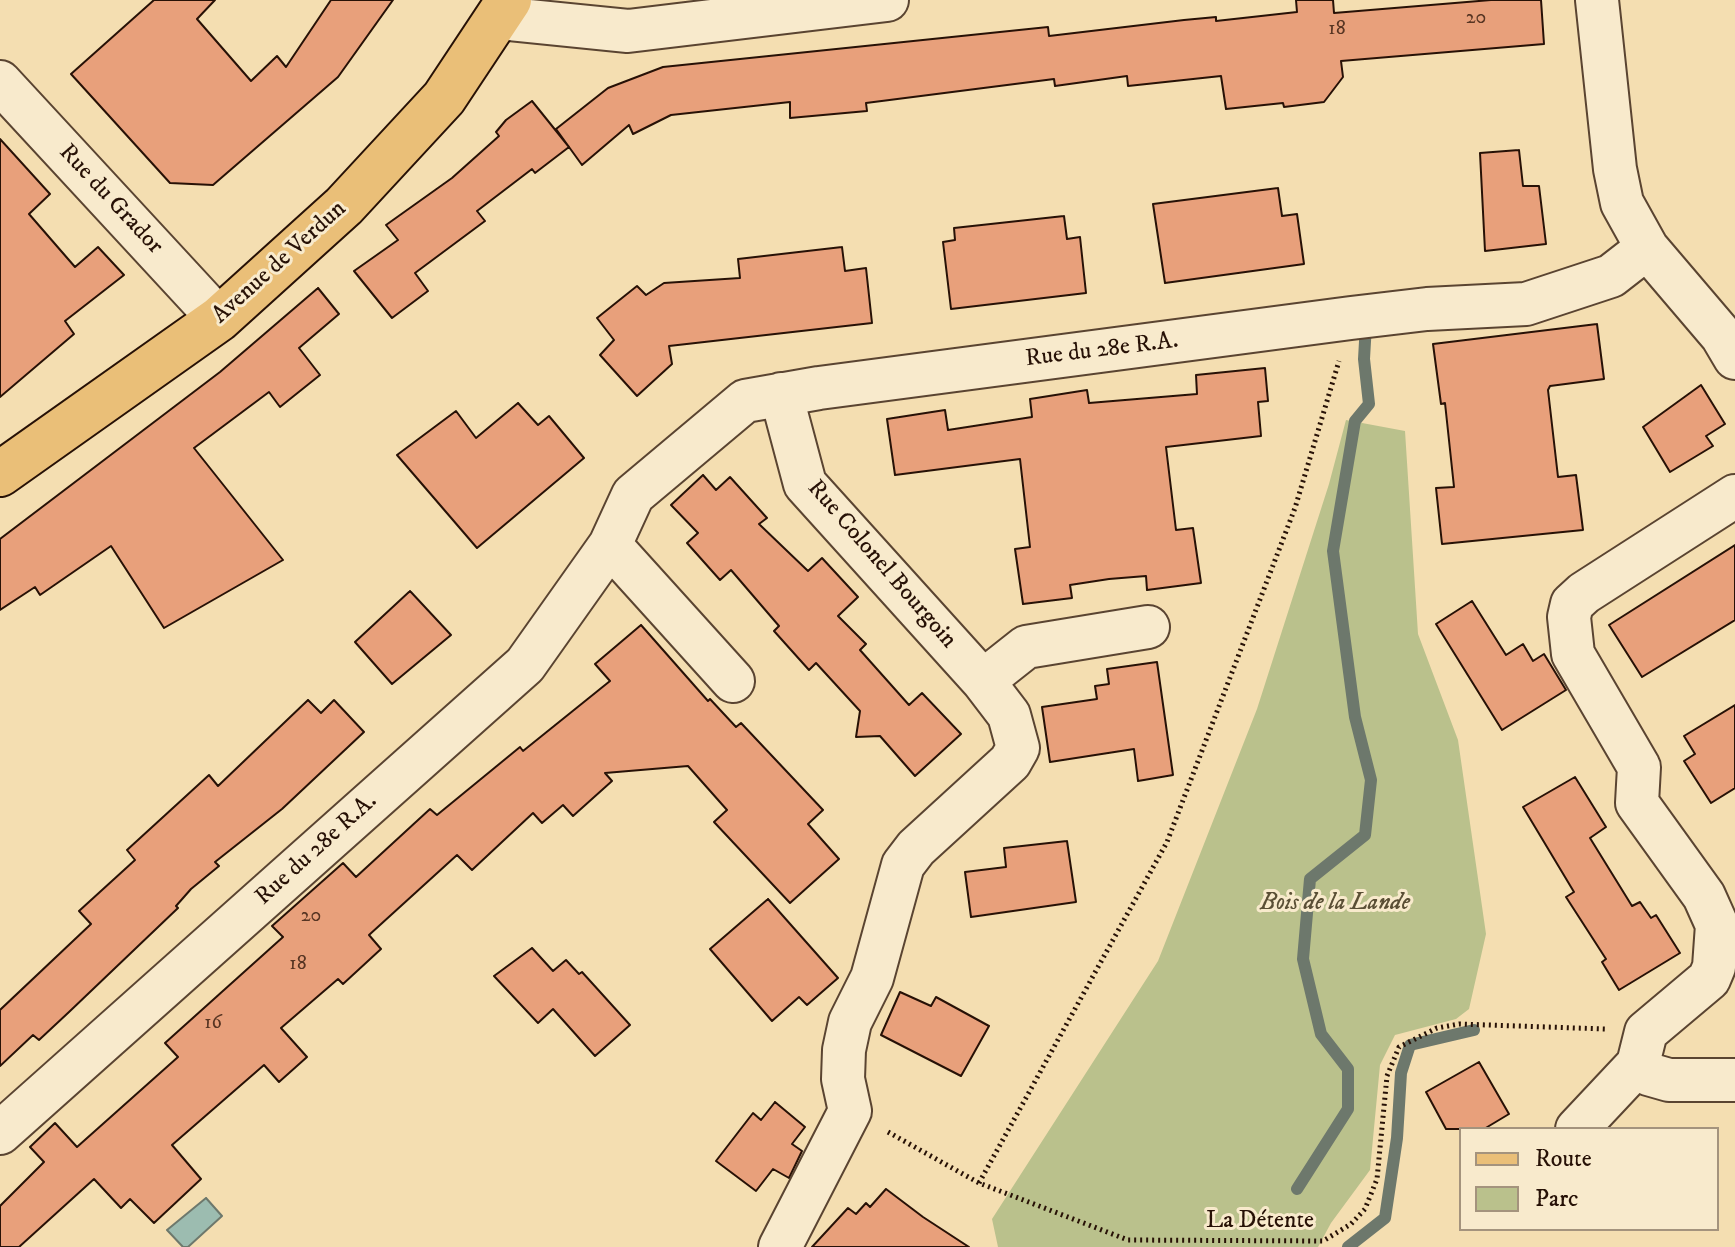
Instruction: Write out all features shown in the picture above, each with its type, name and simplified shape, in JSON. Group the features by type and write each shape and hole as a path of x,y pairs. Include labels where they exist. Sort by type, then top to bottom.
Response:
{"main road":[{"name":"Avenue de Verdun","path":"0,474 219,319 354,195 444,98 505,9"}],"street":[{"path":"505,9 628,31 887,0"},
{"path":"1597,0 1615,169 1622,203 1647,248 1722,336 1735,358"},
{"name":"Rue du Grador","path":"0,82 219,319"},
{"name":"Rue du 28e R.A.","path":"0,1133 525,665 610,545 633,495 745,401 1351,318 1427,309 1526,304 1611,276 1647,248"},
{"name":"Rue Colonel Bourgoin","path":"781,394 805,484 983,681 1009,715 1018,748 1010,762 916,848 903,865 872,978 850,1022 844,1050 843,1079 850,1111"},
{"path":"1579,1127 1642,1048 1709,979 1714,967 1717,925 1704,896 1637,803 1639,767 1573,654 1569,617 1572,604 1584,593 1735,496"},
{"path":"610,545 733,681"},
{"path":"983,681 1026,647 1148,627"},
{"path":"1642,1048 1648,1074 1669,1080 1735,1080"},
{"path":"780,1247 828,1159 850,1111"}],"path":[{"path":"979,1183 1167,842 1295,508 1351,318"},
{"name":"La Détente","path":"850,1111 979,1183 1128,1240 1323,1241 1351,1224 1365,1209 1377,1179 1387,1076 1399,1047 1437,1028 1459,1024 1521,1024 1642,1048"},
{"path":"1128,1240 1133,1247"}],"green space":[{"name":"Bois de la Lande","path":"1346,420 1405,431 1418,634 1458,740 1486,934 1469,1009 1456,1019 1395,1035 1380,1065 1370,1170 1331,1223 1318,1247 998,1247 992,1219 1158,961 1257,709 1329,484"}],"shaded area":[{"path":"206,1198 222,1216 188,1247 183,1247 167,1230"}],"building":[{"path":"154,0 215,0 197,19 251,81 277,56 286,67 331,0 393,0 338,77 213,185 170,183 71,74"},
{"path":"1296,0 1333,0 1334,13 1491,0 1541,0 1544,44 1341,61 1343,77 1324,102 1284,107 1283,103 1226,109 1221,76 1128,86 1127,76 1055,86 1054,79 866,103 867,111 790,118 790,102 671,115 633,134 629,125 582,165 556,129 608,88 663,67 1048,27 1049,36 1216,17 1216,21 1297,12"},
{"path":"532,101 569,147 535,173 532,169 477,211 485,221 415,273 428,291 392,318 354,271 398,240 386,225 452,178 499,136 496,132 506,120"},
{"path":"0,139 50,194 29,214 75,267 98,247 124,275 65,321 74,334 0,397"},
{"path":"1519,150 1523,186 1539,186 1546,244 1485,251 1480,153"},
{"path":"1278,188 1282,216 1297,214 1304,264 1165,283 1153,204"},
{"path":"1064,216 1067,239 1080,237 1086,293 951,309 943,242 955,240 954,228"},
{"path":"842,247 845,271 866,268 872,323 669,346 672,364 637,396 600,355 614,340 597,318 637,286 646,295 664,283 740,278 738,259"},
{"path":"318,288 339,314 299,348 320,375 280,407 269,392 194,448 283,560 164,628 111,546 40,595 35,587 0,610 0,539 220,372"},
{"path":"1597,324 1604,379 1550,386 1548,390 1558,477 1576,475 1583,530 1442,544 1436,488 1454,487 1445,403 1441,404 1433,344"},
{"path":"1265,368 1268,401 1258,402 1261,436 1166,447 1176,530 1193,528 1201,583 1147,590 1146,576 1109,579 1070,585 1072,598 1023,604 1015,549 1030,547 1020,459 895,475 887,419 945,410 948,430 1032,417 1030,399 1087,390 1089,403 1197,394 1196,375"},
{"path":"1701,385 1725,424 1706,436 1713,446 1670,472 1643,427"},
{"path":"518,403 538,425 549,416 584,458 477,548 397,455 456,411 476,438"},
{"path":"703,475 716,490 730,477 767,518 759,524 808,571 822,558 858,597 838,616 866,644 860,650 909,705 922,693 961,734 915,776 880,736 856,737 860,711 816,663 809,670 774,631 779,626 731,570 720,580 687,543 698,533 671,505"},
{"path":"1735,545 1735,620 1642,677 1609,625"},
{"path":"410,591 451,635 392,684 355,642"},
{"path":"1472,601 1506,655 1523,644 1533,661 1544,654 1566,690 1502,730 1436,624"},
{"path":"641,625 708,701 710,699 736,727 741,723 823,810 808,824 839,859 790,903 714,822 727,810 688,766 605,773 612,781 573,816 563,805 542,823 533,813 472,870 457,855 369,935 381,949 343,984 338,979 281,1028 307,1057 279,1082 264,1065 172,1145 201,1179 154,1223 130,1199 121,1208 94,1179 19,1247 0,1247 0,1206 44,1162 30,1147 55,1123 77,1147 178,1057 165,1043 283,937 272,926 343,863 356,877 430,809 437,815 520,747 523,751 610,681 595,664"},
{"path":"1157,662 1173,775 1138,781 1134,749 1050,762 1042,707 1097,699 1095,686 1109,684 1107,669"},
{"path":"308,700 321,713 334,700 364,732 282,809 215,862 219,866 191,889 176,906 178,908 39,1040 33,1035 0,1066 0,1010 91,924 79,911 135,860 127,850 209,775 218,786"},
{"path":"1735,705 1735,788 1711,803 1684,761 1695,754 1684,736"},
{"path":"1575,777 1606,827 1590,838 1632,906 1640,902 1651,918 1656,915 1680,953 1619,990 1602,962 1606,959 1566,897 1574,892 1523,807"},
{"path":"1067,841 1076,902 971,917 965,872 1006,867 1004,848"},
{"path":"768,899 838,978 807,1005 799,997 772,1021 710,949"},
{"path":"532,948 553,971 566,960 579,974 582,972 630,1025 595,1056 553,1009 538,1023 494,976"},
{"path":"900,992 931,1006 936,997 989,1026 961,1076 881,1035"},
{"path":"1479,1062 1509,1114 1487,1127 1446,1129 1426,1092"},
{"path":"775,1102 805,1127 792,1144 802,1151 789,1178 773,1169 756,1191 716,1161 753,1113 761,1120"},
{"path":"886,1189 969,1247 812,1247 848,1208 856,1214 866,1203 870,1207"}],"waterway":[{"path":"1297,1189 1348,1109 1348,1069 1321,1034 1303,959 1310,879 1365,835 1371,780 1355,717 1333,551 1355,421 1369,404 1364,359 1366,324"},
{"path":"1348,1247 1385,1218 1397,1138 1401,1073 1410,1045 1474,1030"}]}
